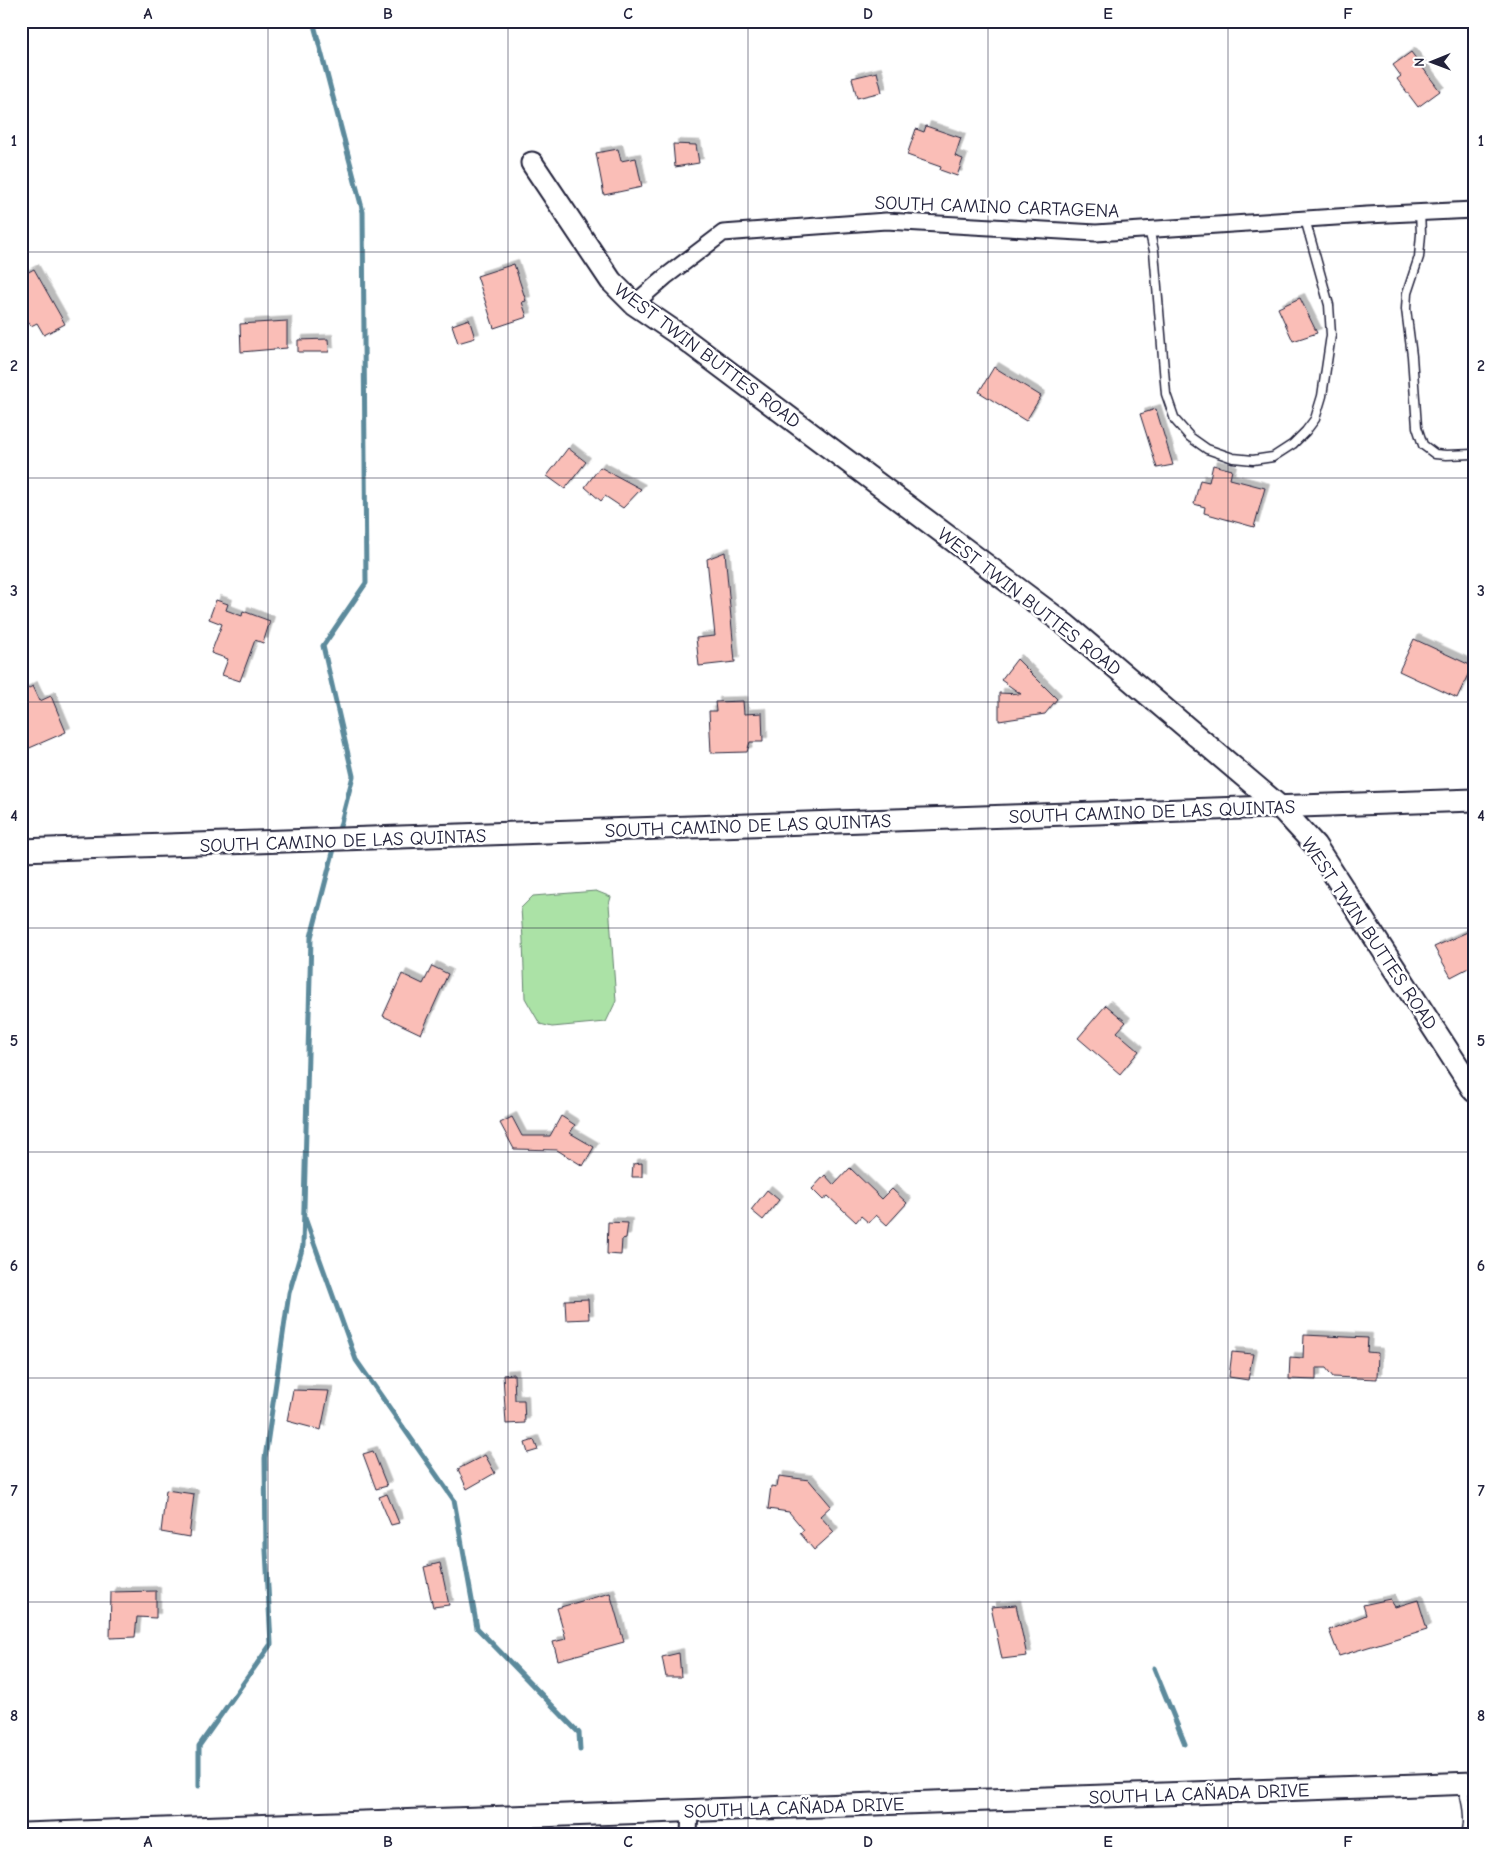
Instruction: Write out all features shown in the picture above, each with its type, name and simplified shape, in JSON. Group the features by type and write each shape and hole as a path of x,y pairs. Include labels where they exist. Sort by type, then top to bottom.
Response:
{"street":[{"name":"WEST TWIN BUTTES ROAD","path":"532,163 610,281 634,304 678,334 1066,625 1279,806 1315,845 1474,1091"},
{"name":"SOUTH CAMINO CARTAGENA","path":"634,304 665,277 724,233 886,221 1096,233 1474,210"},
{"name":"SOUTH CAMINO DE LAS QUINTAS","path":"21,850 1474,800"},
{"name":"SOUTH LA CAÑADA DRIVE","path":"24,1834 523,1825 690,1811 1468,1783"},
{"path":"689,1834 690,1811"}],"lane":[{"path":"1420,212 1419,257 1407,293 1406,309 1412,356 1417,428 1422,445 1435,454 1446,456 1474,454"},
{"path":"1149,229 1154,251 1166,394 1175,420 1190,437 1207,449 1233,458 1253,460 1272,457 1293,444 1306,432 1315,419 1322,396 1331,335 1329,305 1305,219"},
{"path":"1466,1834 1468,1826 1468,1783"}],"green space":[{"path":"596,891 611,897 609,904 616,1001 606,1022 552,1027 540,1024 525,998 521,908 533,896"}],"building":[{"path":"1411,52 1440,91 1418,107 1397,79 1401,76 1393,65"},
{"path":"877,72 882,92 857,98 852,78"},
{"path":"926,126 961,138 955,156 963,159 957,176 940,170 941,167 907,155 916,129 924,132"},
{"path":"673,144 696,145 699,163 675,167"},
{"path":"618,149 621,161 636,158 642,187 604,195 596,153"},
{"path":"514,264 526,301 522,302 527,317 494,328 477,276"},
{"path":"34,269 65,324 44,335 37,323 31,326 21,310 21,276"},
{"path":"1300,298 1317,333 1293,341 1278,308"},
{"path":"469,319 475,338 458,343 452,325"},
{"path":"287,321 287,348 241,352 240,324"},
{"path":"328,339 329,352 298,352 298,340"},
{"path":"994,367 1041,396 1026,421 979,392"},
{"path":"1156,409 1173,465 1157,468 1140,414"},
{"path":"568,448 586,462 565,489 547,476"},
{"path":"1213,465 1232,470 1230,479 1265,488 1254,527 1204,513 1205,507 1194,504 1200,480 1209,482"},
{"path":"600,467 641,489 623,508 605,496 601,501 585,487"},
{"path":"725,552 735,662 699,666 696,638 715,636 707,559"},
{"path":"216,600 228,604 226,610 242,616 243,611 270,621 263,643 255,640 240,681 222,675 228,659 211,653 222,624 209,619"},
{"path":"1414,639 1472,666 1457,698 1399,671"},
{"path":"1017,659 1057,699 1045,714 999,721 999,693 1021,694 1001,680"},
{"path":"33,686 40,701 51,696 66,732 25,750 21,741 21,692"},
{"path":"743,701 744,714 762,713 763,742 750,742 747,752 711,753 709,711 716,711 715,702"},
{"path":"1474,929 1474,965 1451,977 1434,947"},
{"path":"432,966 448,974 421,1034 383,1016 402,974 423,984"},
{"path":"1106,1005 1126,1022 1117,1032 1139,1051 1120,1074 1078,1038"},
{"path":"561,1116 575,1125 570,1133 594,1147 583,1166 557,1150 514,1149 500,1123 512,1117 522,1136 550,1136"},
{"path":"642,1163 642,1177 632,1177 633,1164"},
{"path":"850,1168 882,1199 892,1189 907,1203 887,1225 876,1215 869,1223 861,1216 856,1222 828,1196 823,1200 812,1189 825,1175 834,1185"},
{"path":"767,1190 779,1200 763,1220 751,1210"},
{"path":"608,1222 628,1223 626,1238 622,1239 621,1255 607,1254"},
{"path":"588,1299 589,1319 566,1320 565,1300"},
{"path":"1304,1335 1368,1338 1367,1352 1378,1353 1377,1379 1333,1377 1326,1368 1316,1368 1316,1380 1289,1379 1290,1357 1303,1358"},
{"path":"1232,1352 1253,1354 1248,1380 1229,1377"},
{"path":"514,1374 515,1400 524,1400 525,1423 506,1424 503,1375"},
{"path":"293,1390 329,1391 321,1430 287,1421"},
{"path":"534,1440 538,1450 528,1453 525,1443"},
{"path":"373,1451 387,1486 376,1489 363,1454"},
{"path":"485,1455 495,1473 467,1489 458,1469"},
{"path":"779,1476 809,1480 831,1506 820,1516 834,1532 814,1550 800,1533 804,1530 789,1512 768,1509 771,1486 777,1487"},
{"path":"166,1490 194,1494 189,1537 161,1532"},
{"path":"387,1494 399,1523 391,1525 379,1497"},
{"path":"440,1563 449,1605 433,1607 424,1567"},
{"path":"156,1591 156,1618 137,1617 135,1637 110,1638 111,1592"},
{"path":"610,1593 624,1642 558,1660 553,1642 566,1639 557,1608"},
{"path":"1390,1599 1395,1607 1418,1600 1427,1629 1339,1656 1329,1630 1366,1615 1363,1605"},
{"path":"1016,1605 1027,1656 1002,1659 991,1607"},
{"path":"679,1653 681,1677 666,1677 662,1657"}],"waterway":[{"path":"313,21 363,212 366,583 323,646 353,776 338,834"},
{"path":"199,1786 199,1746 271,1644 266,1550 265,1458 289,1293 303,1246 311,937 335,845"},
{"path":"305,1218 356,1360 454,1500 477,1628 579,1733 580,1750"},
{"path":"1154,1668 1185,1744"}]}
